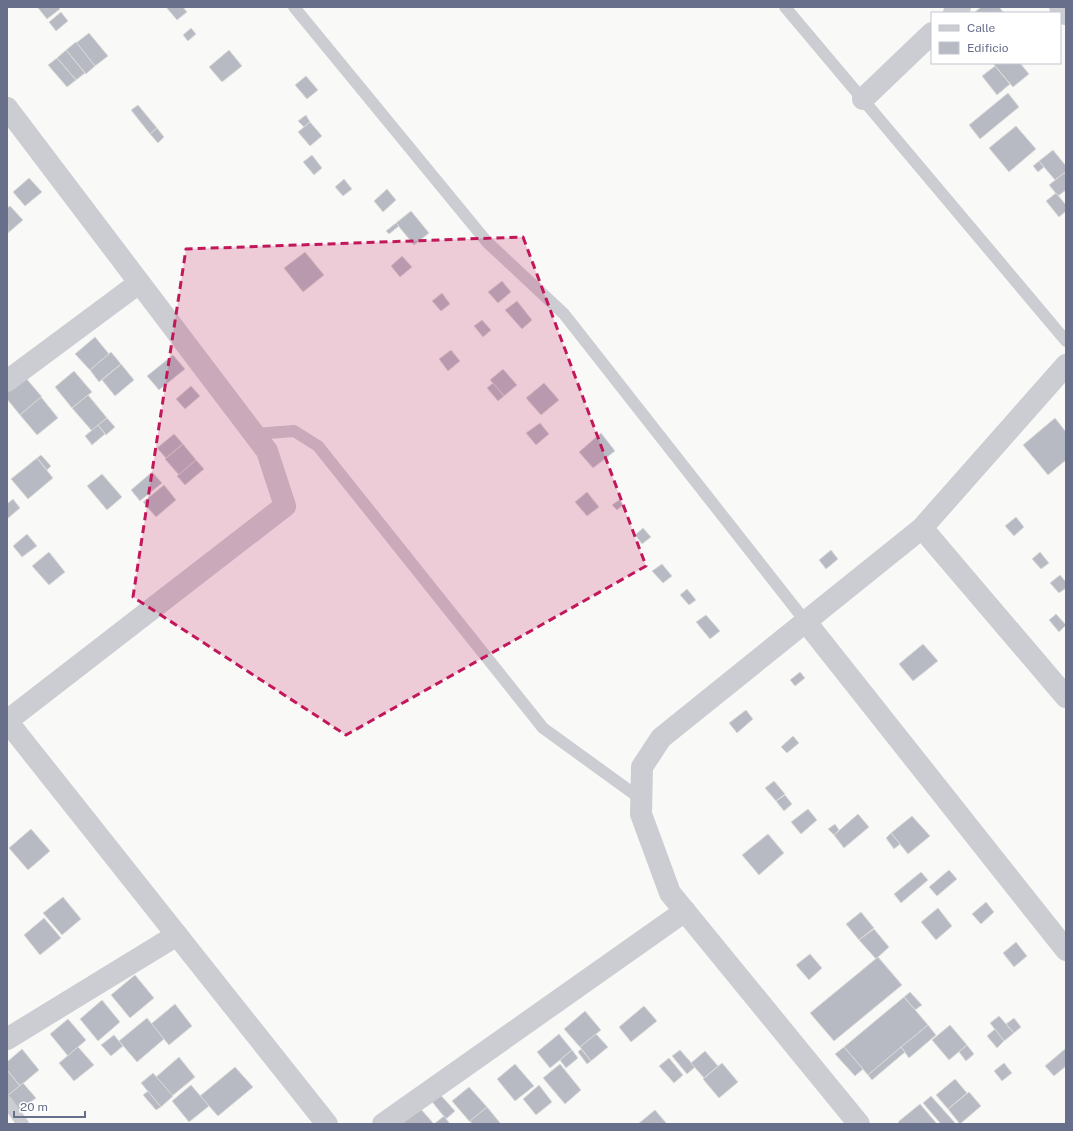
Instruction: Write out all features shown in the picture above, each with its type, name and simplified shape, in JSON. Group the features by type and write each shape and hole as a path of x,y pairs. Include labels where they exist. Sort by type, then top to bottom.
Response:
{"street":[{"path":"1060,7 1066,14"},
{"path":"863,99 931,34"},
{"path":"7,108 267,451 285,506 7,721 327,1124"},
{"path":"7,381 139,283"},
{"path":"854,1123 670,893 641,814 642,767 661,738 922,528 1066,365"},
{"path":"922,528 1066,697"},
{"path":"806,622 1066,950"},
{"path":"383,1124 685,911"},
{"path":"7,1039 177,935"}],"lane":[{"path":"294,7 487,242 564,314 806,622"},
{"path":"785,7 1066,341"},
{"path":"254,434 294,431 318,446 543,728 641,800"},
{"path":"7,1102 23,1124"}],"highlighted area":[{"path":"523,237 646,566 346,735 133,597 186,249"}],"building":[{"path":"58,7 60,9 47,19 38,8"},
{"path":"166,7 183,7 187,12 177,20"},
{"path":"981,7 999,7 1003,12 975,12"},
{"path":"61,12 68,21 56,31 49,22"},
{"path":"191,28 196,34 188,41 183,35"},
{"path":"89,33 108,56 95,66 76,43"},
{"path":"76,42 95,66 86,74 66,50"},
{"path":"66,50 85,73 76,80 57,58"},
{"path":"229,50 242,66 222,82 209,67"},
{"path":"57,58 76,80 67,87 48,65"},
{"path":"994,64 1021,64 1029,74 1013,87"},
{"path":"995,66 1010,84 997,95 982,76"},
{"path":"306,76 318,90 307,99 295,85"},
{"path":"1008,93 1019,107 980,139 969,125"},
{"path":"138,105 157,128 150,134 131,110"},
{"path":"306,115 310,122 304,127 298,121"},
{"path":"310,122 322,136 310,146 298,132"},
{"path":"1016,126 1036,149 1009,172 989,148"},
{"path":"157,128 164,137 158,143 150,134"},
{"path":"1053,150 1066,166 1066,172 1055,180 1039,161"},
{"path":"312,155 322,168 314,175 303,162"},
{"path":"1039,161 1044,167 1038,172 1033,166"},
{"path":"1064,173 1066,175 1066,190 1058,196 1049,185"},
{"path":"29,178 42,192 25,206 13,192"},
{"path":"344,179 352,189 343,196 335,187"},
{"path":"387,189 396,200 383,212 374,201"},
{"path":"1056,193 1066,205 1066,211 1059,217 1046,201"},
{"path":"10,206 23,220 8,233 7,208"},
{"path":"411,211 429,233 414,245 396,223"},
{"path":"396,223 399,226 389,234 386,231"},
{"path":"305,252 324,275 303,292 284,268"},
{"path":"402,256 412,267 400,277 391,266"},
{"path":"502,281 511,292 498,303 488,292"},
{"path":"442,293 450,304 441,311 432,301"},
{"path":"517,301 532,320 522,329 505,310"},
{"path":"482,320 491,330 483,337 474,326"},
{"path":"95,337 109,354 90,370 75,354"},
{"path":"451,350 460,361 448,371 439,359"},
{"path":"111,352 121,364 99,382 90,370"},
{"path":"173,355 185,369 159,390 147,376"},
{"path":"121,364 134,380 115,396 102,380"},
{"path":"503,369 517,385 504,396 490,380"},
{"path":"74,371 92,392 72,408 55,387"},
{"path":"25,377 42,397 20,415 7,399 7,391"},
{"path":"493,383 504,396 498,401 487,388"},
{"path":"544,383 559,400 541,415 526,398"},
{"path":"191,386 200,396 185,409 176,399"},
{"path":"88,395 107,418 92,431 72,408"},
{"path":"41,397 58,418 37,435 20,415"},
{"path":"107,418 115,427 106,435 98,425"},
{"path":"1055,418 1066,432 1066,460 1048,475 1023,445"},
{"path":"540,423 549,434 536,445 526,433"},
{"path":"98,425 105,434 92,445 85,436"},
{"path":"601,433 615,451 593,468 579,452"},
{"path":"174,434 183,444 166,458 157,448"},
{"path":"183,444 196,460 179,475 165,459"},
{"path":"41,455 51,466 47,470 37,458"},
{"path":"37,458 53,478 28,499 11,479"},
{"path":"196,460 204,469 185,485 177,476"},
{"path":"152,472 162,483 140,501 131,490"},
{"path":"102,474 122,497 107,510 87,486"},
{"path":"164,485 176,500 156,517 143,502"},
{"path":"587,492 599,507 587,516 575,502"},
{"path":"13,499 20,508 7,519 7,504"},
{"path":"619,500 623,505 617,510 612,505"},
{"path":"1016,517 1024,527 1014,536 1005,526"},
{"path":"643,528 651,537 642,544 635,535"},
{"path":"27,534 37,546 22,557 13,546"},
{"path":"831,550 838,559 826,569 819,560"},
{"path":"49,552 65,572 49,585 32,566"},
{"path":"1040,552 1049,563 1041,569 1032,559"},
{"path":"662,564 672,576 663,583 652,571"},
{"path":"1060,575 1066,582 1066,588 1059,593 1050,583"},
{"path":"687,589 696,600 689,605 680,595"},
{"path":"1056,614 1066,625 1059,632 1049,620"},
{"path":"706,615 720,631 710,639 696,622"},
{"path":"923,644 938,661 913,681 899,664"},
{"path":"800,672 805,678 795,686 790,680"},
{"path":"746,710 753,719 737,733 729,723"},
{"path":"793,736 799,743 787,753 781,747"},
{"path":"774,781 785,794 776,801 765,788"},
{"path":"785,795 792,804 784,811 776,801"},
{"path":"808,809 817,820 801,834 791,822"},
{"path":"858,814 869,827 844,848 834,835"},
{"path":"912,816 930,836 908,854 891,833"},
{"path":"835,824 839,830 834,835 828,829"},
{"path":"31,829 50,851 28,870 9,848"},
{"path":"891,833 900,844 894,849 886,838"},
{"path":"768,834 784,853 759,875 742,855"},
{"path":"949,870 957,879 937,896 929,887"},
{"path":"921,872 928,880 901,903 894,894"},
{"path":"63,897 81,919 62,935 43,913"},
{"path":"986,902 994,912 981,924 972,914"},
{"path":"938,908 952,926 936,940 921,922"},
{"path":"861,912 874,928 859,940 846,924"},
{"path":"44,918 61,938 40,955 24,935"},
{"path":"874,929 889,947 876,959 859,940"},
{"path":"1016,942 1027,956 1014,967 1003,953"},
{"path":"810,954 822,968 809,980 796,965"},
{"path":"878,957 902,985 834,1041 810,1013"},
{"path":"135,975 154,998 130,1018 111,995"},
{"path":"910,992 922,1005 915,1010 904,997"},
{"path":"904,997 928,1025 868,1075 844,1047"},
{"path":"102,1000 120,1022 98,1041 80,1019"},
{"path":"175,1004 192,1026 169,1045 151,1024"},
{"path":"644,1006 657,1021 631,1042 619,1027"},
{"path":"585,1011 601,1030 580,1047 564,1029"},
{"path":"999,1016 1014,1033 1004,1041 990,1023"},
{"path":"147,1018 164,1039 137,1062 119,1041"},
{"path":"1014,1018 1021,1027 1014,1033 1006,1024"},
{"path":"68,1019 86,1040 68,1056 50,1034"},
{"path":"928,1025 936,1035 909,1058 901,1047"},
{"path":"950,1025 967,1045 949,1060 932,1040"},
{"path":"995,1029 1004,1041 997,1048 987,1036"},
{"path":"559,1034 572,1050 550,1068 537,1052"},
{"path":"596,1034 608,1047 591,1061 580,1047"},
{"path":"114,1035 123,1046 111,1056 101,1045"},
{"path":"967,1045 974,1054 966,1061 959,1052"},
{"path":"78,1047 94,1065 74,1081 59,1063"},
{"path":"844,1047 863,1069 855,1076 835,1054"},
{"path":"901,1047 905,1052 872,1080 868,1075"},
{"path":"22,1049 39,1070 20,1086 7,1070 7,1062"},
{"path":"581,1049 591,1061 587,1064 578,1052"},
{"path":"1065,1049 1066,1066 1054,1076 1045,1066"},
{"path":"572,1050 578,1058 566,1068 560,1060"},
{"path":"680,1050 695,1067 687,1074 672,1056"},
{"path":"705,1051 718,1066 704,1078 691,1063"},
{"path":"179,1057 195,1077 172,1096 156,1077"},
{"path":"669,1058 683,1075 674,1083 659,1066"},
{"path":"722,1063 738,1082 719,1098 703,1079"},
{"path":"1004,1063 1012,1073 1002,1081 994,1071"},
{"path":"515,1064 534,1086 515,1101 497,1079"},
{"path":"560,1064 581,1090 565,1104 543,1078"},
{"path":"235,1067 253,1087 218,1116 200,1096"},
{"path":"7,1070 20,1086 7,1096"},
{"path":"153,1073 173,1096 161,1107 141,1083"},
{"path":"955,1079 967,1093 948,1109 936,1095"},
{"path":"23,1083 36,1098 18,1112 7,1096"},
{"path":"191,1085 209,1106 189,1122 172,1101"},
{"path":"539,1085 552,1102 536,1115 523,1099"},
{"path":"469,1087 487,1107 470,1122 452,1101"},
{"path":"148,1091 161,1107 156,1110 143,1095"},
{"path":"437,1091 455,1111 446,1119 429,1098"},
{"path":"969,1092 981,1106 960,1124 948,1109"},
{"path":"931,1096 956,1124 941,1124 923,1103"},
{"path":"920,1104 937,1124 900,1124 898,1122"},
{"path":"419,1107 434,1124 404,1124 402,1121"},
{"path":"487,1107 501,1124 472,1124 470,1121"},
{"path":"655,1110 667,1124 638,1124"},
{"path":"444,1116 450,1124 434,1124"}]}
